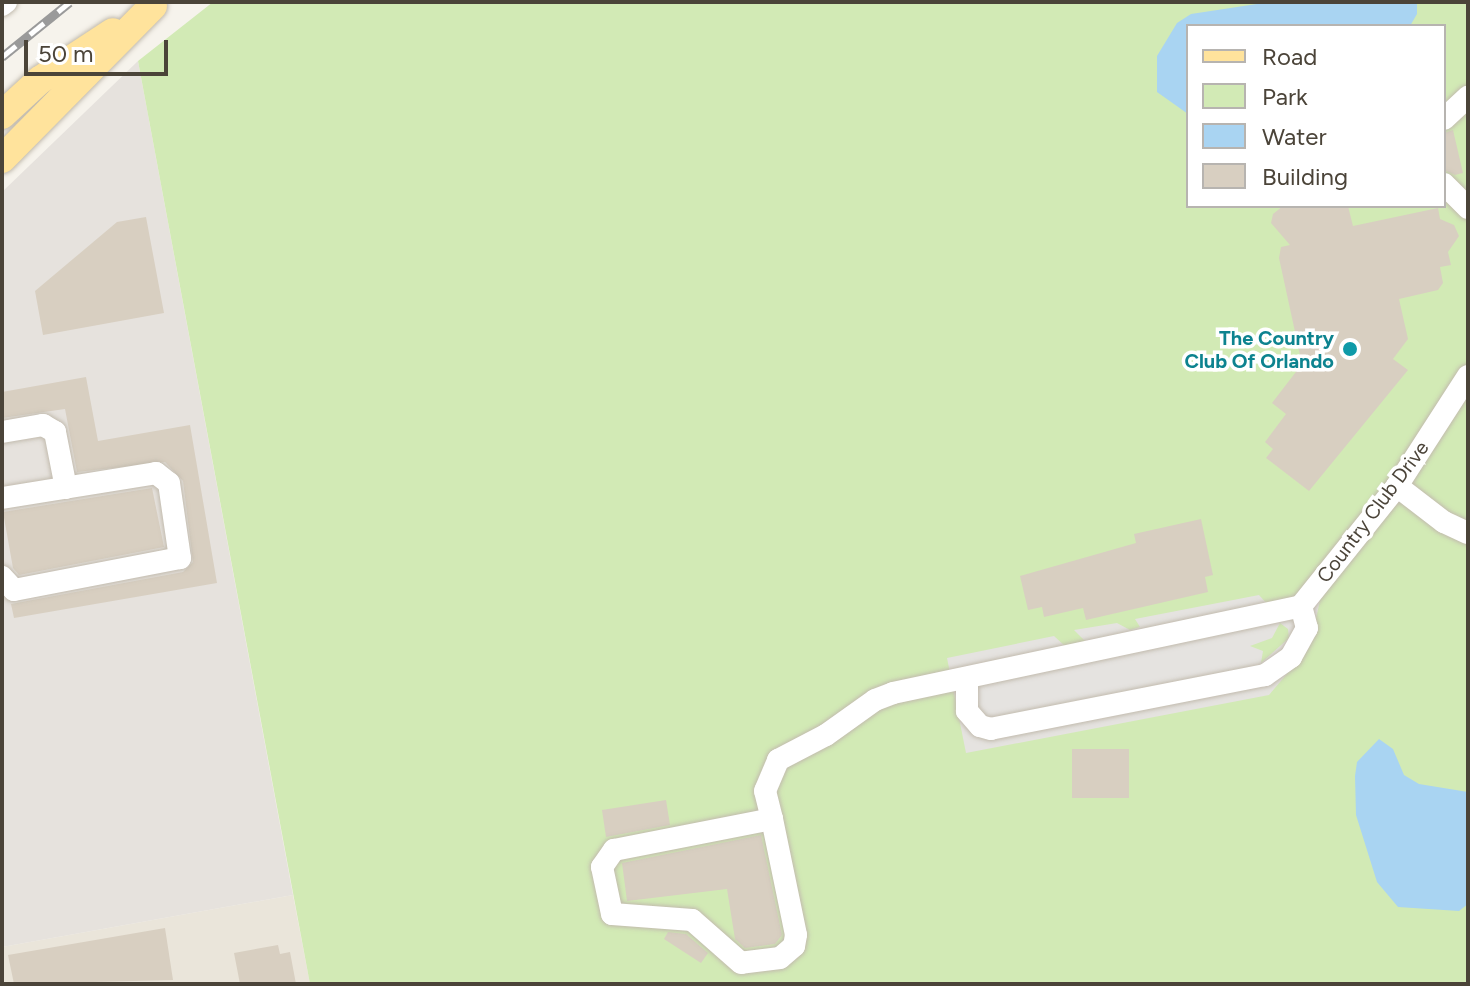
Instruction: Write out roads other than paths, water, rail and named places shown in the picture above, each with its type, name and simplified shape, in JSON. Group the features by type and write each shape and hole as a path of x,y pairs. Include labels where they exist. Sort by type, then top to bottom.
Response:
{"main road":[{"path":"2,115 40,80 154,3"},
{"path":"2,159 154,3"}],"street":[{"path":"1446,117 1468,97"},
{"path":"1446,186 1468,208"},
{"name":"Country Club Drive","path":"1301,606 1397,486 1468,376"},
{"path":"2,432 43,425 55,432 66,488"},
{"path":"2,498 156,473 169,483 180,558 8,583"},
{"path":"1397,486 1444,522 1468,533"},
{"path":"772,819 614,850 602,867 612,914 626,919 692,920 741,963 780,958 794,946 796,935 772,819 765,791 769,773 785,753 826,735 875,700 967,679 1301,606 1307,628 1301,645 1265,675 991,729 980,726 967,711 967,679"}],"water":[{"path":"1270,2 1417,2 1417,14 1411,24 1186,24 1186,113 1157,92 1157,56 1177,23 1191,14"},
{"path":"1379,739 1393,749 1404,775 1419,784 1468,792 1468,904 1459,911 1398,907 1377,882 1356,815 1355,776 1357,762"}],"railway":[{"path":"2,57 70,2"}],"place":[{"name":"The Country Club Of Orlando","path":"1350,349"}]}
